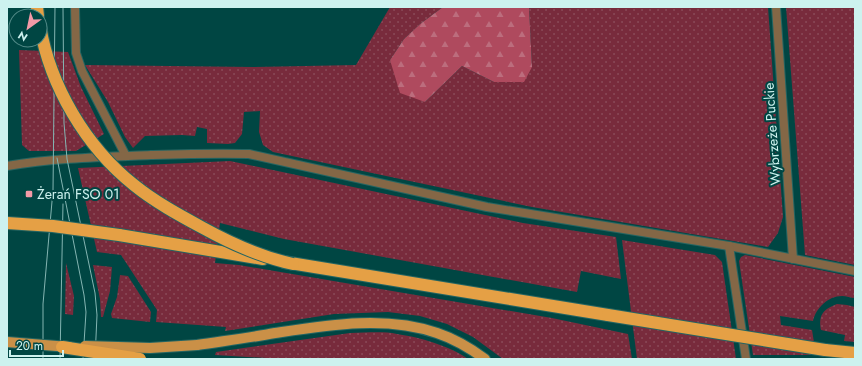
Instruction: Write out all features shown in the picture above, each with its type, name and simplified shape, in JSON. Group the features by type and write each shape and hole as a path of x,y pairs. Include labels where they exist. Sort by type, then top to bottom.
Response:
{"highway":[{"path":"46,48 50,62 65,99 85,132 120,173 162,205 214,234 260,255 293,264"},
{"path":"7,223 53,226 119,235 855,354"},
{"path":"62,347 140,359"}],"main road":[{"path":"7,342 62,347 91,346 150,348 197,345 322,326 387,324 410,326 437,333 464,345 485,359"}],"lane":[{"path":"75,7 76,53 82,71 126,156"},
{"name":"Wybrzeże Puckie","path":"776,7 793,259"},
{"path":"7,166 49,160 126,156 227,153 249,154 487,207 730,246 855,271"},
{"path":"730,246 746,359"}],"shaded area":[{"path":"390,7 443,7 420,24 404,39 390,60 425,102 462,66 494,82 532,67 529,7 768,7 783,217 778,233 768,247 532,207 273,152 263,145 259,132 260,111 244,112 242,134 235,143 207,143 207,129 197,127 195,136 145,136 133,148 125,137 108,102 85,65 253,67 356,65"},
{"path":"786,7 855,7 855,265 805,255"},
{"path":"19,50 68,52 81,87 104,134 76,151 29,151 22,145"},
{"path":"230,161 523,223 616,237 621,279 581,271 577,292 284,239 220,223 215,263 239,265 552,318 628,334 632,359 503,359 473,337 447,324 420,316 388,312 334,314 225,331 226,327 156,322 157,310 121,255 97,252 78,168"},
{"path":"622,240 715,255 722,262 736,359 637,359"},
{"path":"745,255 855,277 855,298 842,296 827,300 820,307 813,321 780,316 781,325 812,330 816,355 753,355 739,261 741,257"},
{"path":"66,263 74,296 73,315 65,314"},
{"path":"93,265 112,267 110,291 103,317 101,317 100,299"},
{"path":"120,275 128,276 151,312 150,322 112,318 111,314 117,297"},
{"path":"837,304 855,307 855,342 844,341 845,335 821,330 821,316 825,310"},
{"path":"374,332 406,335 443,346 461,354 468,359 284,359 215,355 216,352 350,333"}],"green space":[{"path":"443,7 529,7 532,67 524,82 494,82 462,66 425,102 400,93 390,60 404,39 420,24"}],"tram line":[{"path":"43,359 43,304 53,190 55,7"},
{"path":"63,7 64,123 67,159 95,293 97,315 95,359"},
{"path":"57,158 84,295 86,312 83,359"},
{"path":"60,359 63,204"}],"place":[{"name":"Żerań FSO 01","path":"29,194"}]}
